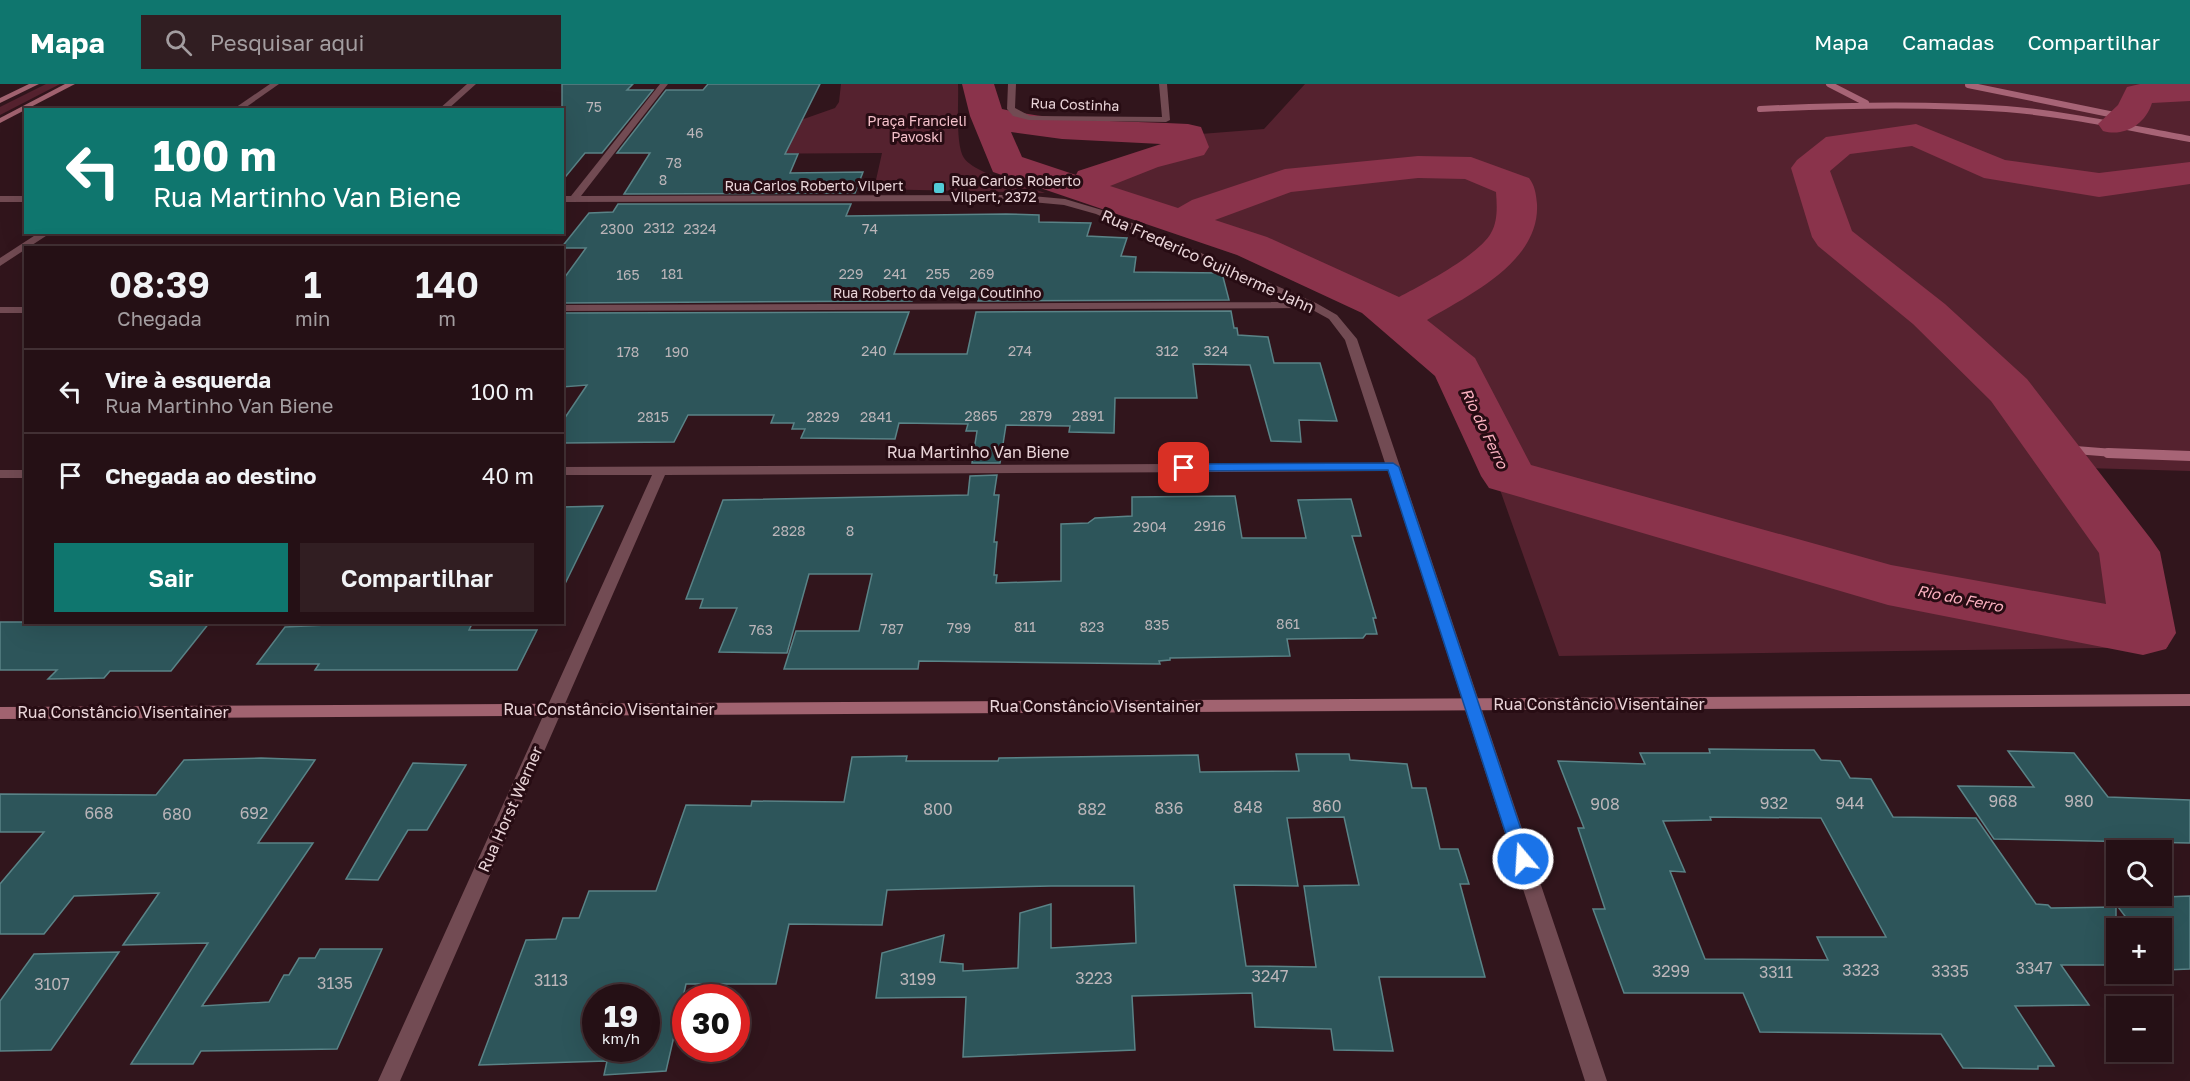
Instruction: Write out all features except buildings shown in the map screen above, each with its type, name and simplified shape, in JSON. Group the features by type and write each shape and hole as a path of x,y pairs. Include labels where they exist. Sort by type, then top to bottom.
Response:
{"street":[{"path":"0,101 34,84"},
{"path":"25,108 71,84"},
{"path":"239,108 275,84"},
{"path":"444,108 472,84"},
{"path":"574,199 664,84"},
{"name":"Rua Costinha","path":"1012,84 1011,109 1016,114 1029,118 1166,120 1163,84"},
{"path":"0,121 24,108"},
{"name":"Rua Carlos Roberto Vilpert","path":"564,199 1021,198 1065,202"},
{"path":"0,199 24,199"},
{"name":"Rua Frederico Guilherme Jahn","path":"1065,202 1099,212 1312,305 1333,317 1351,339 1596,1081"},
{"path":"26,246 44,234"},
{"path":"0,263 24,247"},
{"name":"Rua Roberto da Veiga Coutinho","path":"564,308 1312,305"},
{"path":"0,310 24,310"},
{"name":"Rua Martinho Van Biene","path":"564,471 1393,467"},
{"name":"Rua Horst Werner","path":"388,1081 660,471"},
{"path":"0,474 24,474"},
{"name":"Rua Constâncio Visentainer","path":"0,713 2190,700"}],"green space":[{"path":"46,84 60,84 0,115 0,107"},
{"name":"Praça Francieli Pavoski","path":"841,84 958,84 958,133 964,158 970,164 989,174 1045,193 874,189 882,153 731,154 798,121 835,108 839,102"},
{"path":"1305,84 2190,84 2190,471 2085,468 2148,551 2168,647 1559,656 1460,377 1378,303 1252,246 1108,200 1092,179 1145,159 1191,147 1188,135 1264,129"}],"waterway":[{"name":"Rio do Ferro","path":"978,84 987,116"},
{"path":"1829,84 1866,103"},
{"path":"1968,85 2124,117"},
{"path":"2115,124 2133,110 2139,94 2190,91"},
{"path":"1760,109 1883,105 2006,109 2075,118 2190,139"},
{"path":"987,116 1037,126 1188,135 1191,147 1145,159 1092,179 1087,191"},
{"name":"Rio do Ferro","path":"987,116 1006,164 1087,191"},
{"name":"Rio do Ferro","path":"1182,223 1252,246 1378,303 1457,369 1509,476 1888,585 2143,633 2129,552 2009,390 1929,314 1833,237 1810,168 1839,145 1916,135 1997,170 2099,185 2190,173"},
{"path":"1182,223 1206,208 1285,181 1418,167 1471,168 1515,186 1517,205 1515,225 1503,247 1458,281 1396,318"},
{"name":"Rio do Ferro","path":"1087,191 1182,223"},
{"path":"2050,448 2118,453"},
{"path":"2108,453 2118,453"},
{"path":"2118,453 2190,456"},
{"path":"2118,453 2126,454"}],"place":[{"name":"Rua Carlos Roberto Vilpert, 2372","path":"939,188"}],"route":[{"path":"1184,468 1393,467 1523,859"}]}
